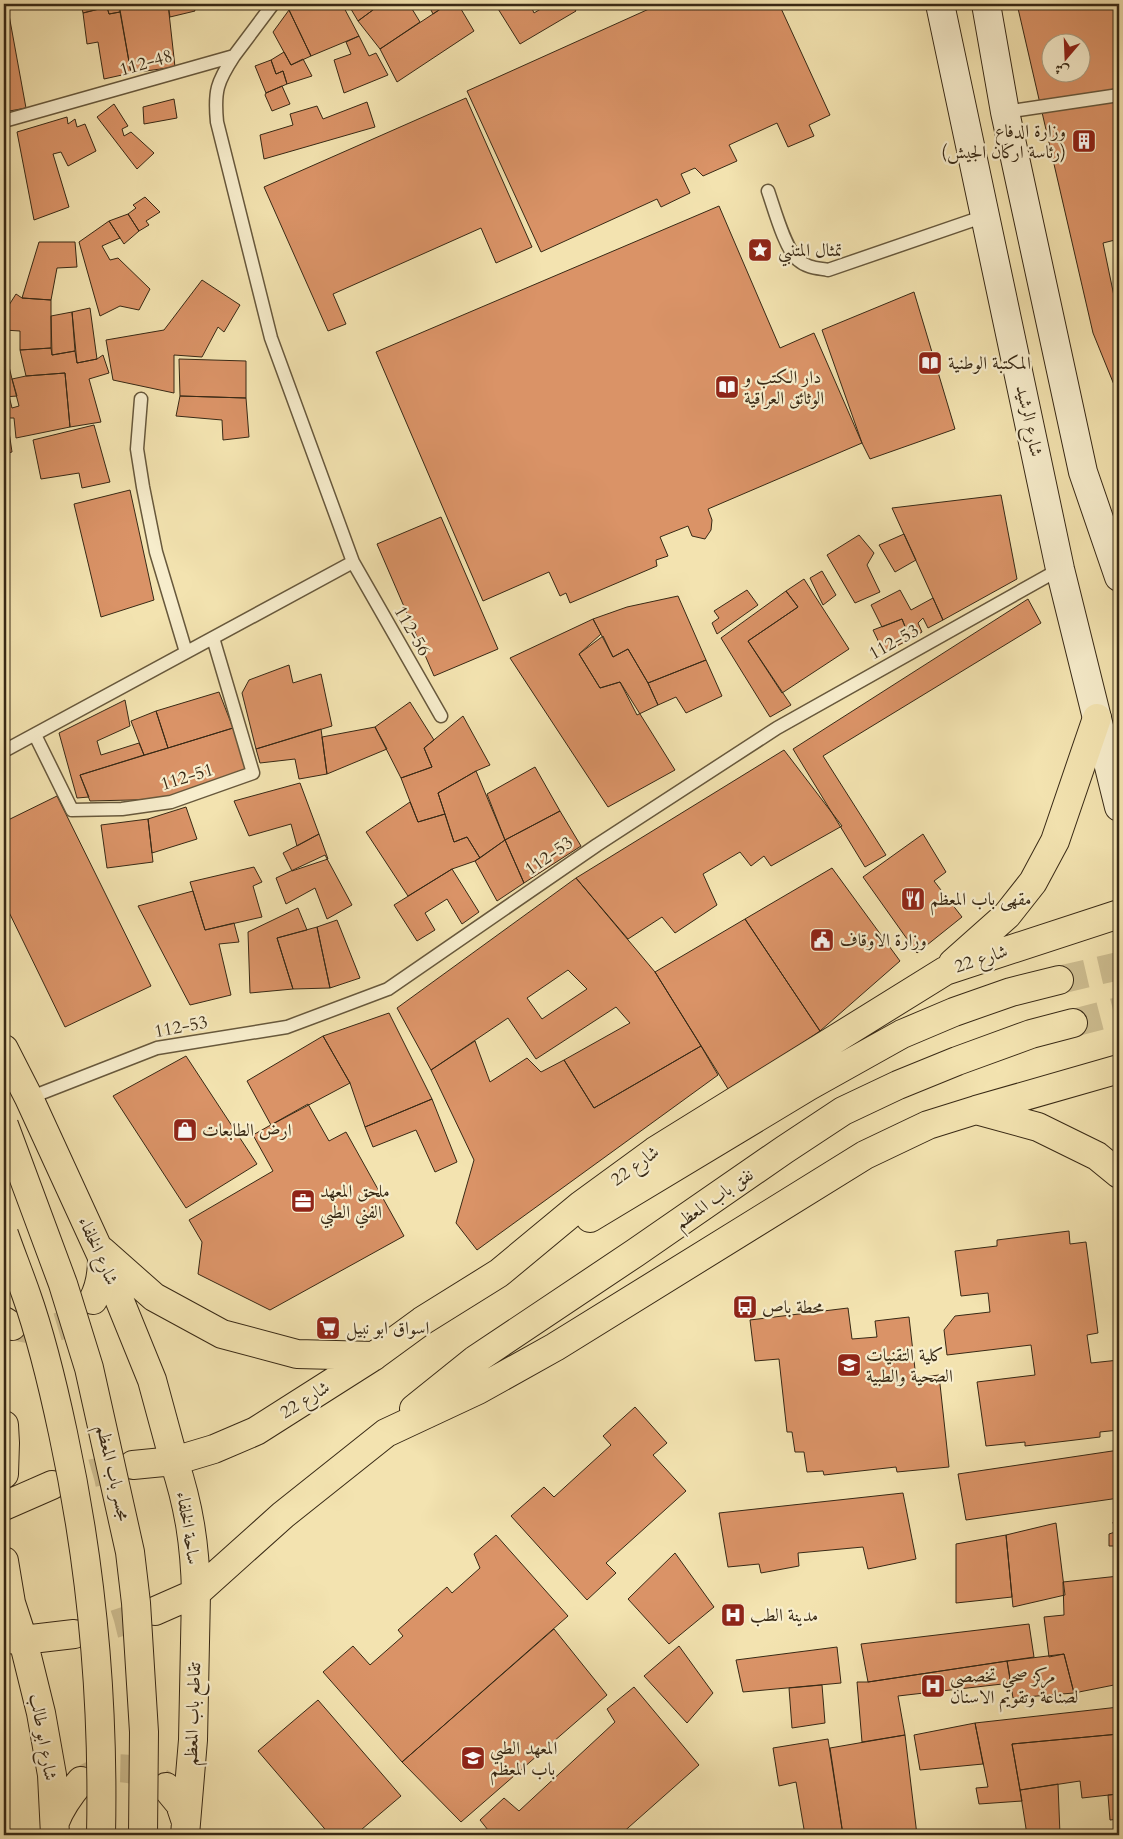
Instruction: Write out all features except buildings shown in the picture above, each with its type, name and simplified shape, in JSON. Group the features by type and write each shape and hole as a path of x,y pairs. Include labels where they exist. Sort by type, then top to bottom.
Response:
{"main road":[{"name":"شارع الرشيد","path":"940,4 1060,569 1119,807"},
{"path":"986,4 1005,112 1083,472 1119,577"},
{"path":"945,971 1007,915 1033,882 1055,842 1097,718"},
{"name":"شارع 22","path":"174,1461 214,1449 256,1431 374,1356 422,1321 499,1273 581,1205 655,1151 945,971 1119,914"},
{"path":"499,1273 809,1086 902,1034 954,1012 1011,992 1059,980"},
{"name":"نفق باب المعظم","path":"386,1433 474,1360 844,1111 898,1085 957,1061 1031,1034 1073,1023"},
{"name":"شارع الخلفاء","path":"4,1049 29,1098 99,1252 152,1380 174,1461"},
{"path":"155,1611 196,1593 283,1515 386,1433 478,1390 555,1347 865,1155 928,1126 976,1110 1119,1070"},
{"path":"976,1110 1038,1127 1096,1156 1119,1174"},
{"name":"مجسر باب المعظم","path":"4,1125 63,1284 89,1368 130,1552 136,1603 144,1732 143,1835"},
{"path":"4,1234 27,1295 52,1380 81,1528 97,1654 101,1720 101,1835"},
{"path":"93,1300 98,1291 102,1274 99,1252"},
{"path":"99,1252 154,1297 222,1334 297,1354 374,1356"},
{"path":"4,1425 4,1474"},
{"path":"133,1465 174,1461"},
{"name":"ساحة الخلفاء","path":"174,1461 190,1516 195,1555 196,1593"},
{"path":"4,1506 52,1485"},
{"path":"4,1561 11,1603 14,1640 74,1634"},
{"name":"تقاطع باب المعظم","path":"185,1829 193,1740 196,1593"},
{"name":"شارع ابو طالب","path":"14,1640 41,1713 52,1775 55,1829"},
{"path":"55,1829 59,1810 81,1781"},
{"path":"166,1786 180,1804 185,1829"}],"lane":[{"path":"234,56 273,4"},
{"name":"112-48","path":"4,121 234,56"},
{"name":"112-56","path":"234,56 221,76 215,99 218,122 271,338 352,562 441,716"},
{"path":"1005,112 1119,95"},
{"path":"768,191 790,250 798,260 812,268 828,270 985,216"},
{"path":"141,399 137,449 143,487 156,552 186,652"},
{"path":"4,751 352,562"},
{"name":"112-53","path":"29,1098 157,1048 286,1027 388,989 597,845 777,728 1060,569"},
{"name":"112-51","path":"35,735 72,810 122,809 171,802 254,773 213,638"}],"tunnel":[{"path":"1059,980 1119,966"},
{"path":"1073,1023 1119,1011"},
{"path":"16,1327 37,1330 57,1327 75,1318 91,1303"},
{"path":"52,1485 93,1473 133,1465"},
{"path":"74,1634 115,1624 155,1611"},
{"path":"81,1781 102,1771 122,1768 143,1773 163,1784"}],"place":[{"name":"وزارة الدفاع (رئاسة اركان الجيش)","path":"1084,141"},
{"name":"تمثال المتنبي","path":"760,250"},
{"name":"المكتبة الوطنية","path":"930,363"},
{"name":"دار الكتب و الوثائق العراقية","path":"727,387"},
{"name":"مقهى باب المعظم","path":"913,899"},
{"name":"وزارة الاوقاف","path":"822,940"},
{"name":"ارض الطابعات","path":"185,1130"},
{"name":"ملحق المعهد الفني الطبي","path":"303,1201"},
{"name":"محطة باص","path":"745,1307"},
{"name":"اسواق ابو نبيل","path":"328,1328"},
{"name":"كلية التقنيات الصحية والطبية","path":"849,1365"},
{"name":"مدينة الطب","path":"733,1615"},
{"name":"مركز صحي تخصصي لصناعة وتقويم الاسنان","path":"933,1686"},
{"name":"المعهد الطبي باب المعظم","path":"473,1758"}]}
